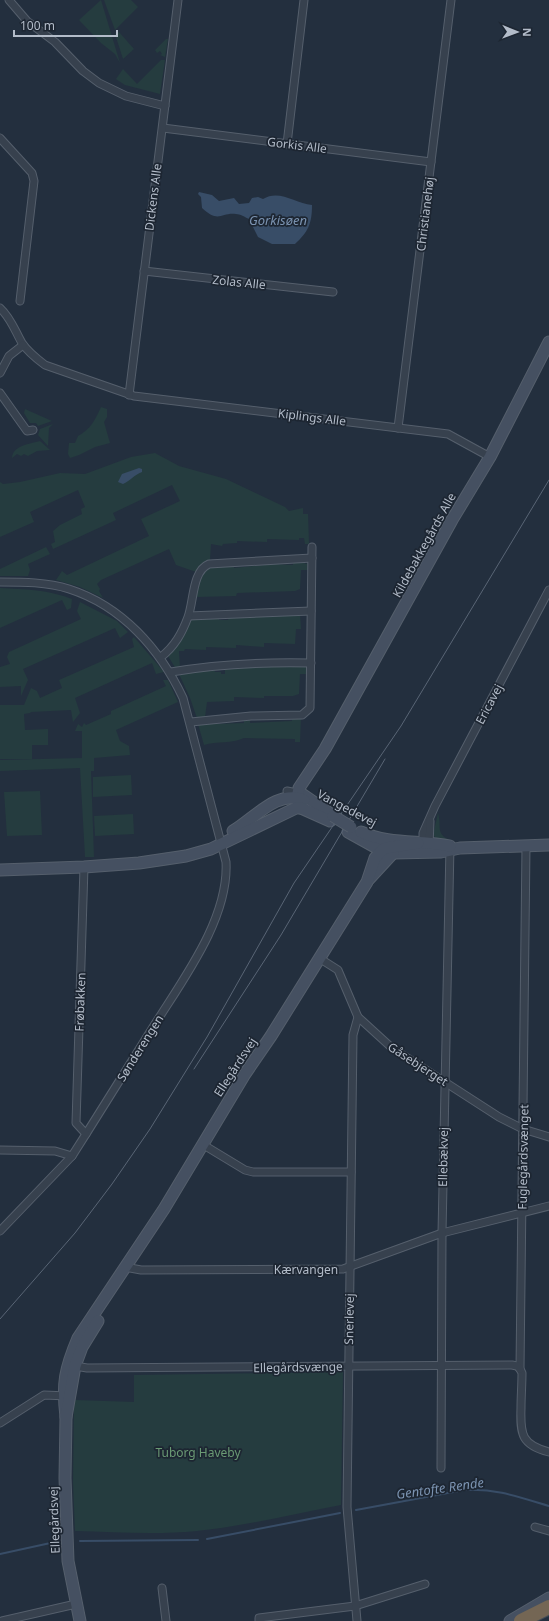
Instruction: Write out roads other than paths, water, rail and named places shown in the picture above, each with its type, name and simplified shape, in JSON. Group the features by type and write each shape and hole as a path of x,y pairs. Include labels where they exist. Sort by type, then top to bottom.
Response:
{"highway":[{"path":"521,1621 549,1607"},
{"path":"543,1621 549,1618"}],"street":[{"path":"9,0 27,21 55,42 83,71 99,83 126,96 165,106"},
{"name":"Dickens Alle","path":"129,395 178,0"},
{"path":"287,144 304,0"},
{"name":"Christianehøj","path":"398,428 451,0"},
{"name":"Gorkis Alle","path":"163,128 431,162"},
{"path":"0,138 32,173 34,181 20,301"},
{"name":"Zolas Alle","path":"144,271 333,292"},
{"name":"Kiplings Alle","path":"0,308 13,325 23,344 34,357 46,365 129,395 452,435 490,457"},
{"name":"Kildebakkegårds Alle","path":"295,795 319,759 396,624 452,520 490,457 549,342"},
{"path":"0,373 9,356 23,344"},
{"path":"0,392 27,431 33,430"},
{"path":"190,722 251,716 302,715 310,708 312,547"},
{"path":"161,657 171,649 189,616 199,574 203,566 209,564 312,558"},
{"name":"Sønderengen","path":"0,582 25,582 50,585 82,594 106,607 123,619 136,630 161,657 171,672 183,698 226,862 227,874 212,929 190,970 86,1134 72,1156 0,1231"},
{"name":"Ericavej","path":"424,846 424,833 430,819 549,590"},
{"path":"189,616 311,611"},
{"path":"171,672 192,668 268,663 311,663"},
{"path":"247,831 295,795"},
{"name":"Vangedevej","path":"220,841 240,827 295,795"},
{"name":"Vangedevej","path":"295,795 331,817 380,857 424,846"},
{"name":"Vangedevej","path":"0,870 140,863 164,858 247,831 292,810 295,795"},
{"name":"Vangedevej","path":"350,831 374,838 424,846 453,848 549,845"},
{"path":"374,838 380,857 424,846"},
{"name":"Fuglegårdsvænget","path":"526,846 520,1369 522,1373 520,1427 523,1436 536,1448 549,1452"},
{"name":"Ellebækvej","path":"441,1468 440,1366 444,1081 453,848"},
{"name":"Ellegårdsvej","path":"80,1621 68,1561 65,1478 67,1396 66,1372 78,1338 164,1209 202,1144 379,864 380,857"},
{"name":"Frøbakken","path":"84,867 76,1123 86,1134"},
{"name":"Gåsebjerget","path":"319,958 338,970 358,1017 392,1048 499,1117 523,1129 549,1137"},
{"name":"Snerlevej","path":"357,1621 347,1507 353,1035 358,1017"},
{"path":"202,1144 245,1170 253,1172 351,1172"},
{"path":"0,1150 55,1151 72,1156"},
{"name":"Kærvangen","path":"125,1267 141,1270 335,1270 350,1268 442,1233 549,1206"},
{"name":"Ellegårdsvej","path":"67,1396 82,1347 114,1294 125,1267"},
{"name":"Ellegårdsvænge","path":"75,1366 94,1368 512,1365 517,1366 520,1369"},
{"path":"0,1423 44,1394 67,1396"},
{"path":"535,1527 549,1531"},
{"path":"259,1620 355,1606 425,1584"},
{"path":"162,1588 166,1621"},
{"path":"510,1621 549,1598"},
{"path":"2,1621 14,1620 76,1604"}],"water":[{"name":"Gorkisøen","path":"199,192 212,195 219,201 234,198 239,204 249,203 252,198 258,197 263,199 275,195 281,196 312,205 310,223 303,236 295,244 272,244 258,237 249,219 238,214 216,216 208,213 202,208 201,197 198,194"},
{"path":"139,468 142,469 142,472 123,484 118,482 122,474"}],"waterway":[{"name":"Gentofte Rende","path":"356,1510 464,1490 486,1490 497,1492 549,1506"},
{"name":"Gentofte Rende","path":"207,1539 340,1513"},
{"name":"Gentofte Rende","path":"80,1541 198,1540"},
{"name":"Gentofte Rende","path":"0,1554 55,1542"}],"tram line":[{"path":"0,1319 75,1233 112,1184 150,1129 207,1037 294,883 401,726 549,480"},
{"path":"194,1069 281,935 385,759"}],"park label":[{"name":"Tuborg Haveby","path":"198,1452"}]}
